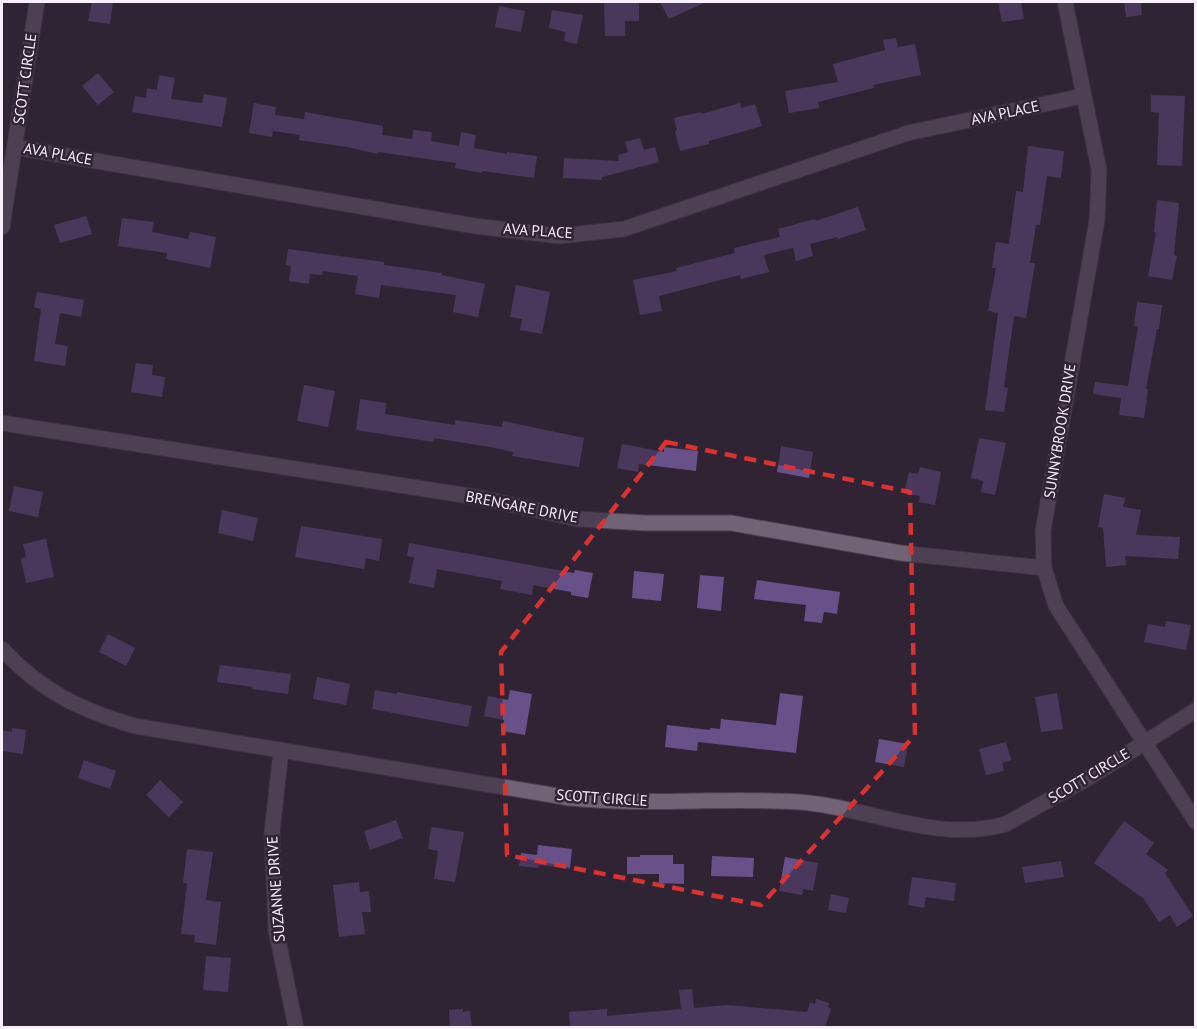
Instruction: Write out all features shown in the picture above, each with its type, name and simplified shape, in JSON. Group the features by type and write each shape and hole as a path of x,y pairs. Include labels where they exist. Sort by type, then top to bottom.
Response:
{"street":[{"name":"SCOTT CIRCLE","path":"2,227 37,2"},
{"name":"SUNNYBROOK DRIVE","path":"1065,2 1099,170 1099,196 1043,531 1044,568 1056,606 1196,822"},
{"name":"AVA PLACE","path":"15,147 475,226 560,236 624,229 859,148 908,134 1083,96"},
{"name":"BRENGARE DRIVE","path":"2,423 476,497 578,519 645,524 732,523 902,553 1044,568"},
{"name":"SCOTT CIRCLE","path":"2,649 30,677 67,701 102,716 135,726 570,798 628,802 797,802 827,805 909,825 964,831 1006,824 1095,774 1196,710"},
{"name":"SUZANNE DRIVE","path":"281,750 272,833 276,930 296,1028"}],"highlighted area":[{"path":"666,442 910,492 915,735 761,905 507,855 501,652"}],"building":[{"path":"92,2 113,2 110,24 88,21"},
{"path":"604,2 639,2 639,21 625,21 625,36 605,36"},
{"path":"660,2 706,2 669,19"},
{"path":"998,2 1021,2 1024,19 1002,22"},
{"path":"1124,2 1141,2 1142,15 1126,17"},
{"path":"499,6 525,11 521,32 495,27"},
{"path":"552,10 583,15 577,44 564,41 565,32 549,28"},
{"path":"896,38 898,47 915,44 921,75 873,85 874,88 818,102 819,108 789,113 785,91 838,82 833,64 885,50 883,40"},
{"path":"98,73 114,92 98,105 82,86"},
{"path":"159,75 175,78 171,99 202,103 204,94 227,98 222,127 132,112 135,96 146,98 147,88 157,90"},
{"path":"1151,95 1185,96 1182,166 1157,165 1159,113 1151,112"},
{"path":"254,103 276,107 275,115 304,119 305,112 383,126 382,135 412,139 413,130 432,132 431,141 459,146 461,132 476,135 474,148 537,156 534,178 482,171 482,173 455,168 456,163 378,152 378,154 299,140 300,135 273,131 272,137 249,133"},
{"path":"740,103 741,108 755,104 762,126 680,151 674,118 701,112 702,114"},
{"path":"640,138 644,150 655,147 659,162 602,177 602,180 563,178 564,158 619,161 618,155 628,152 625,142"},
{"path":"1028,146 1064,151 1061,178 1047,176 1040,225 1036,225 1030,263 1035,263 1026,318 1014,316 1004,387 1008,388 1004,412 985,410 998,313 988,311 996,268 992,268 996,242 1009,244 1016,191 1023,192"},
{"path":"1157,200 1179,203 1174,255 1177,256 1172,280 1148,276 1156,233 1154,232"},
{"path":"858,207 866,230 838,239 837,237 810,244 813,256 796,261 793,248 764,255 769,272 741,279 740,275 659,296 662,311 640,315 633,280 677,271 676,268 735,253 734,248 780,237 778,229 815,219 816,221"},
{"path":"86,216 92,234 60,243 54,225"},
{"path":"122,218 154,222 152,232 188,239 190,232 216,237 210,268 166,259 167,253 118,246"},
{"path":"288,249 384,262 384,265 442,273 442,275 485,284 478,317 453,312 456,295 381,285 379,298 355,294 358,276 323,271 322,275 310,274 309,284 289,281 291,266 286,265"},
{"path":"516,285 550,292 542,334 520,330 522,319 510,317"},
{"path":"37,292 84,300 81,317 60,313 55,344 68,346 65,366 34,361 41,309 34,307"},
{"path":"1137,302 1162,305 1146,389 1148,389 1144,418 1119,415 1121,398 1093,394 1095,382 1128,386 1138,327 1134,326"},
{"path":"136,363 153,365 152,375 165,377 162,397 131,392"},
{"path":"304,385 335,391 328,427 297,421"},
{"path":"360,399 386,403 385,414 455,425 455,420 502,427 503,421 584,438 579,467 512,456 513,452 490,447 434,438 433,442 356,430"},
{"path":"979,438 1006,443 995,495 981,492 983,481 971,478"},
{"path":"622,444 664,452 664,447 698,451 696,471 639,464 638,472 617,468"},
{"path":"781,446 813,452 809,478 777,472"},
{"path":"920,467 941,472 935,505 919,502 920,496 904,493 909,472 918,474"},
{"path":"14,486 43,492 38,517 9,511"},
{"path":"1104,494 1125,498 1123,507 1141,510 1136,535 1180,537 1178,559 1125,556 1126,565 1106,567 1103,528 1098,527"},
{"path":"222,510 258,518 253,541 218,533"},
{"path":"301,526 382,539 379,561 366,558 364,569 295,557"},
{"path":"46,539 54,577 26,583 21,559 26,557 23,544"},
{"path":"409,543 574,573 575,570 593,573 588,598 571,595 571,592 533,585 532,595 500,589 502,581 437,569 434,588 409,583 414,557 407,556"},
{"path":"634,571 664,574 661,601 632,598"},
{"path":"700,575 724,577 721,611 697,608"},
{"path":"757,580 840,592 837,614 824,612 822,623 804,621 806,605 754,599"},
{"path":"1166,621 1191,625 1186,650 1144,642 1148,624 1165,627"},
{"path":"108,634 135,648 126,666 99,652"},
{"path":"220,665 291,674 288,694 217,682"},
{"path":"317,677 350,684 346,705 313,699"},
{"path":"375,690 472,706 468,727 372,709"},
{"path":"510,690 532,694 525,735 502,731 504,720 484,716 488,696 508,700"},
{"path":"780,693 803,696 796,753 698,742 697,751 665,747 667,725 720,729 721,719 776,725"},
{"path":"1057,693 1063,729 1041,732 1035,697"},
{"path":"12,728 26,730 23,754 2,751 2,730 12,732"},
{"path":"879,739 908,744 904,767 875,762"},
{"path":"1006,742 1011,760 1002,763 1004,771 986,775 979,749"},
{"path":"84,760 116,771 110,789 78,778"},
{"path":"160,780 183,802 169,817 146,795"},
{"path":"396,820 403,838 370,850 364,831"},
{"path":"1124,821 1154,843 1146,854 1168,870 1165,873 1193,916 1177,927 1170,915 1159,922 1143,898 1094,863"},
{"path":"431,827 464,832 455,882 434,879 438,851 428,849"},
{"path":"538,845 572,849 570,869 539,865 538,868 519,866 521,853 537,855"},
{"path":"187,849 213,852 206,900 221,902 216,945 194,942 195,935 181,934 187,883 183,883"},
{"path":"640,855 673,855 673,864 684,864 684,884 659,883 659,874 627,874 627,857 640,857"},
{"path":"712,856 754,858 753,877 711,876"},
{"path":"785,857 818,863 813,891 803,889 802,895 779,891"},
{"path":"1061,861 1064,877 1025,883 1022,867"},
{"path":"912,877 956,883 954,901 926,897 924,908 908,905"},
{"path":"359,882 360,892 369,891 371,912 362,912 365,934 339,937 333,885"},
{"path":"831,894 849,898 846,913 828,910"},
{"path":"206,956 231,958 228,992 203,990"},
{"path":"692,989 694,1008 727,1005 807,1012 810,1002 815,1004 816,999 829,1003 828,1007 831,1009 825,1028 570,1028 569,1012 607,1009 607,1016 681,1009 679,990"},
{"path":"463,1009 463,1012 470,1011 472,1028 450,1028 449,1010"}]}
